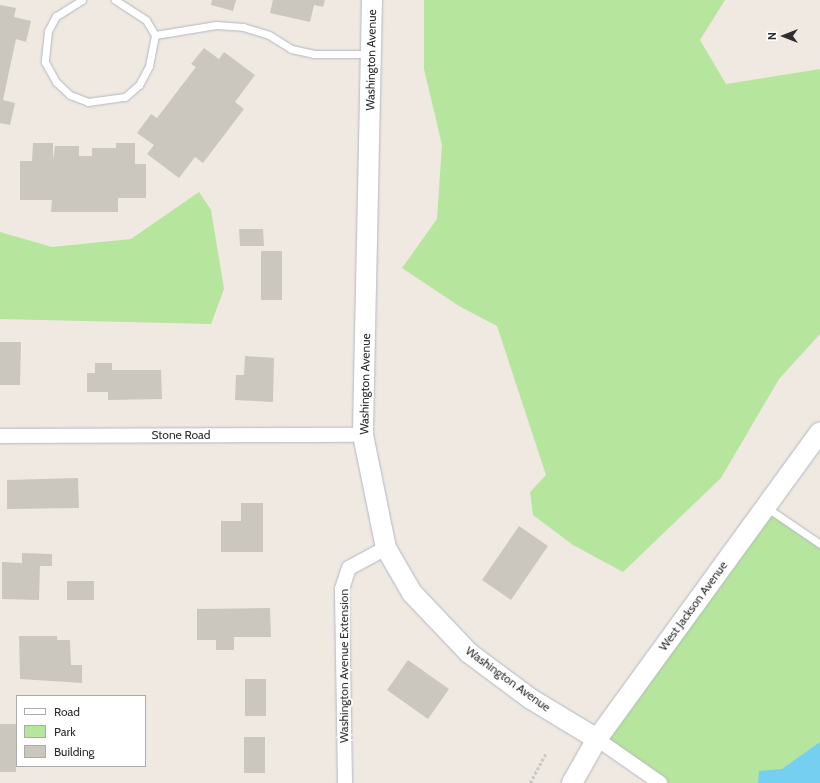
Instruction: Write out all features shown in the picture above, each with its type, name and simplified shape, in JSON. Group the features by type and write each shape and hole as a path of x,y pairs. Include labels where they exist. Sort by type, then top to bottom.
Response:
{"street":[{"name":"Washington Avenue","path":"372,0 363,435 386,548 412,593 470,653 531,699 598,739"},
{"name":"West Jackson Avenue","path":"572,783 598,739 820,432"},
{"name":"Stone Road","path":"0,436 363,435"},
{"name":"Washington Avenue Extension","path":"345,783 342,589 349,568 386,548"},
{"path":"598,739 660,783"}],"lane":[{"path":"82,0 56,16 45,45 45,62 56,82 70,95 88,102 125,97 139,85 149,66 155,35 146,20 128,5 115,0"},
{"path":"155,35 216,25 243,27 269,35 291,49 314,54 371,54"},
{"path":"765,507 820,544"}],"path":[{"path":"530,783 546,753"}],"green space":[{"path":"424,0 725,0 700,40 726,84 820,69 820,334 779,379 721,478 623,572 573,545 533,515 530,492 546,475 497,326 459,306 402,268 437,219 442,145 424,69"},
{"path":"199,192 211,210 224,289 211,324 0,319 0,232 52,247 131,239"},
{"path":"765,507 820,544 820,783 660,783 597,739"}],"water":[{"path":"820,742 820,783 758,783 759,771 782,769"}],"building":[{"path":"212,0 236,0 233,11 211,5"},
{"path":"273,0 325,0 323,7 314,5 310,22 270,13"},
{"path":"0,5 16,8 14,17 31,21 26,42 16,39 3,100 15,103 10,125 0,123"},
{"path":"204,48 219,59 224,52 255,75 235,102 244,109 203,163 195,157 179,178 147,154 154,145 137,133 151,114 157,118 196,67 191,64"},
{"path":"33,143 53,143 53,160 55,146 79,146 79,156 92,156 92,148 116,148 116,143 135,143 135,164 146,164 146,198 118,198 118,212 51,212 52,200 20,200 20,161 32,161"},
{"path":"239,229 263,229 264,246 240,246"},
{"path":"261,251 282,251 282,300 261,300"},
{"path":"0,342 21,342 20,385 0,385"},
{"path":"245,356 274,358 273,402 235,400 236,375 244,375"},
{"path":"95,363 112,363 112,370 161,370 162,399 108,400 108,392 87,392 87,373 95,373"},
{"path":"78,478 79,508 7,509 7,480"},
{"path":"241,503 263,503 263,552 221,552 221,521 241,521"},
{"path":"519,526 548,546 511,600 482,580"},
{"path":"22,553 52,554 52,566 40,566 39,600 2,599 2,562 22,563"},
{"path":"67,581 94,581 94,600 67,600"},
{"path":"270,608 271,637 234,637 234,650 216,650 216,640 197,640 197,609"},
{"path":"19,636 57,636 57,640 70,640 71,665 82,665 82,683 20,679"},
{"path":"408,660 449,689 428,719 387,690"},
{"path":"245,679 266,679 266,716 245,716"},
{"path":"0,724 16,724 16,772 0,772"},
{"path":"244,737 265,737 265,773 244,773"}]}
